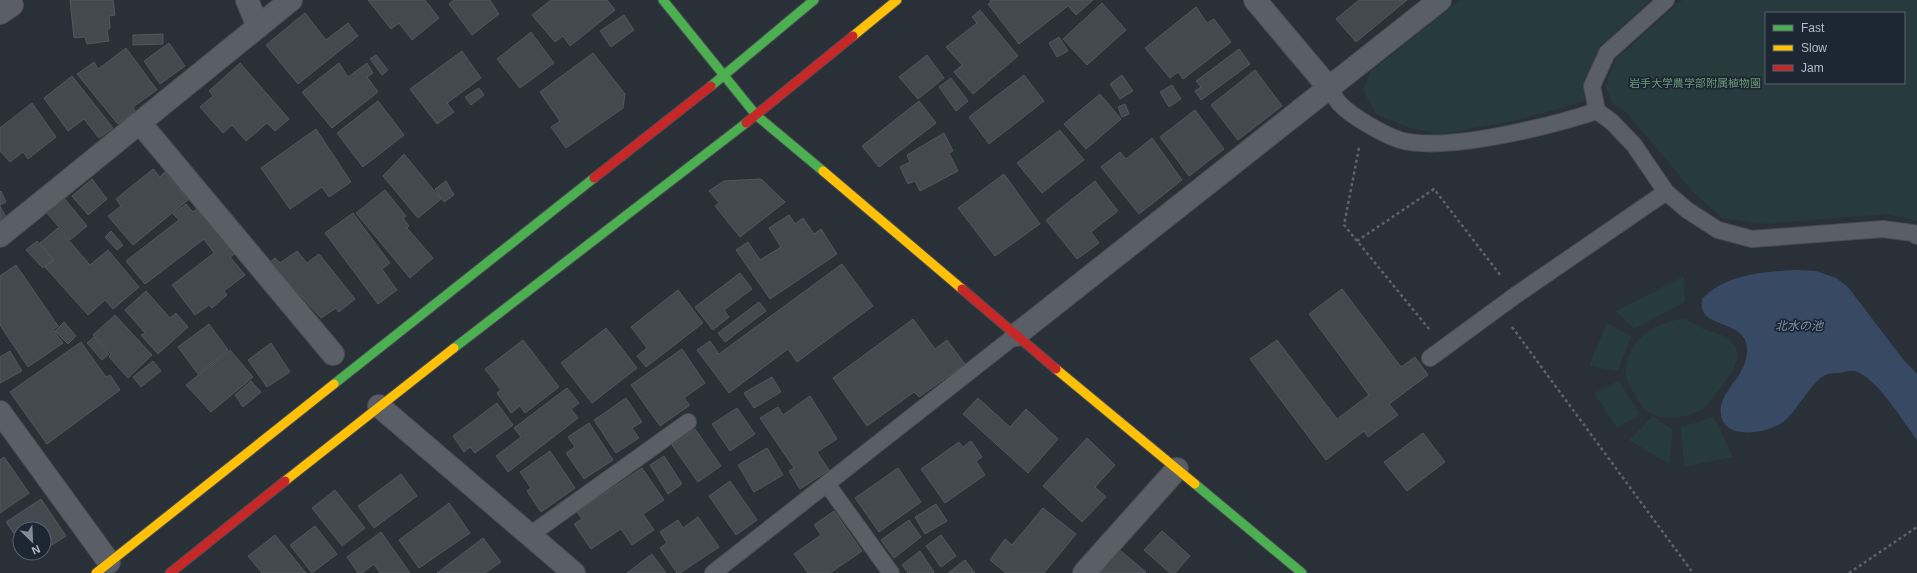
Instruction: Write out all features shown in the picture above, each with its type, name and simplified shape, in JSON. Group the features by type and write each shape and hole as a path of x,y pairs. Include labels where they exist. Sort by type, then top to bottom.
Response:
{"street":[{"path":"247,0 258,27"},
{"path":"0,236 291,0"},
{"path":"663,0 756,115 1016,335 1302,573"},
{"path":"0,412 103,567 724,75 814,0"},
{"path":"170,573 379,406 756,115 897,0"},
{"path":"1255,0 1330,89"},
{"path":"1016,335 1330,89 1440,0"},
{"path":"140,123 333,354"},
{"path":"379,406 574,573"},
{"path":"1084,573 1178,469"}],"lane":[{"path":"1666,0 1607,53 1592,86 1597,111 1612,122 1634,145 1666,192 1687,210 1718,230 1752,239 1883,228 1913,233 1917,236"},
{"path":"1330,89 1340,104 1364,122 1400,140 1426,143 1466,141 1525,130 1569,120 1597,111"},
{"path":"1430,358 1499,309 1516,295 1666,192"},
{"path":"713,573 1016,335"},
{"path":"530,536 688,422"},
{"path":"828,484 891,573"}],"path":[{"path":"1364,122 1344,225 1445,348"},
{"path":"1357,242 1434,189 1516,295"},
{"path":"1499,309 1694,573"},
{"path":"1848,573 1917,526"}],"green space":[{"path":"1460,0 1651,0 1600,46 1584,80 1585,101 1514,121 1441,134 1410,128 1376,114 1363,90 1370,72"},
{"name":"岩手大学農学部附属植物園","path":"1682,0 1917,0 1917,221 1886,214 1763,224 1722,218 1695,194 1626,112 1613,104 1605,86 1616,59"},
{"path":"1684,276 1685,302 1634,329 1616,311"},
{"path":"1684,319 1703,329 1730,340 1737,350 1736,363 1724,383 1703,409 1690,415 1661,417 1648,412 1637,400 1627,381 1626,364 1635,344 1652,329 1662,324"},
{"path":"1607,323 1631,336 1618,371 1589,366"},
{"path":"1619,381 1640,414 1617,428 1594,393"},
{"path":"1653,416 1673,430 1669,464 1629,440"},
{"path":"1714,417 1733,457 1684,467 1681,427"}],"water":[{"name":"北水の池","path":"1796,270 1816,271 1836,278 1848,287 1902,358 1917,374 1917,440 1881,391 1864,375 1855,371 1829,374 1822,377 1810,389 1794,411 1783,422 1776,426 1758,431 1738,432 1730,429 1724,423 1721,415 1721,406 1724,398 1739,376 1743,367 1747,347 1745,339 1734,329 1707,316 1702,309 1702,299 1722,284 1734,279 1758,273"}],"building":[{"path":"70,0 113,0 115,15 109,16 110,28 107,30 109,41 87,44 85,37 74,38"},
{"path":"368,0 425,0 439,18 412,40 399,23 391,29"},
{"path":"454,0 490,0 499,14 472,35 449,4"},
{"path":"551,0 607,0 615,10 570,46 563,36 555,42 532,15"},
{"path":"990,0 1093,0 1076,15 1068,6 1019,44 988,4 991,2"},
{"path":"1359,0 1407,0 1356,42 1336,19"},
{"path":"1102,3 1126,30 1087,65 1063,39"},
{"path":"1196,7 1207,23 1214,19 1231,42 1183,79 1178,72 1170,78 1145,48"},
{"path":"980,10 1018,56 973,94 954,72 962,65 946,47 977,23 972,17"},
{"path":"305,13 326,40 348,23 358,36 298,84 266,45"},
{"path":"624,15 634,30 611,47 600,31"},
{"path":"531,32 554,63 520,88 497,59"},
{"path":"163,34 163,44 133,45 133,35"},
{"path":"1059,37 1068,51 1057,57 1049,43"},
{"path":"169,43 185,66 160,84 144,61"},
{"path":"126,48 157,90 133,107 135,111 118,124 77,74 94,62 98,69"},
{"path":"1239,49 1250,64 1201,100 1195,91 1201,87 1196,81"},
{"path":"462,51 481,78 447,103 454,112 437,124 410,89"},
{"path":"593,53 625,94 623,108 566,148 551,127 560,121 540,92"},
{"path":"376,55 388,70 382,75 370,59"},
{"path":"927,55 944,78 918,99 899,77"},
{"path":"240,63 289,119 275,131 267,123 246,141 232,125 223,133 200,107 213,96 209,91"},
{"path":"339,63 348,77 367,63 373,73 367,77 378,92 332,128 302,92"},
{"path":"1255,70 1282,106 1238,140 1211,105"},
{"path":"1024,75 1044,101 989,144 969,117"},
{"path":"1122,75 1133,91 1120,99 1110,84"},
{"path":"72,76 113,128 99,138 84,119 68,131 44,98"},
{"path":"951,78 968,101 956,111 939,87"},
{"path":"1172,85 1181,99 1169,107 1160,92"},
{"path":"479,88 484,95 471,105 465,97"},
{"path":"1100,94 1121,119 1086,149 1064,124"},
{"path":"378,101 404,135 363,167 337,133"},
{"path":"919,101 936,123 879,167 862,146"},
{"path":"32,103 56,137 28,159 23,152 10,162 0,151 0,128"},
{"path":"1125,104 1129,114 1122,117 1118,107"},
{"path":"1195,110 1224,149 1189,176 1160,137"},
{"path":"316,129 351,182 329,197 322,187 290,209 261,168"},
{"path":"1060,130 1084,160 1042,193 1017,163"},
{"path":"944,133 953,151 949,153 958,171 920,191 915,181 908,184 900,167 910,162 907,155"},
{"path":"1152,138 1182,180 1139,214 1101,167 1120,152 1126,159"},
{"path":"404,154 441,199 418,218 383,176"},
{"path":"153,169 160,177 165,172 188,200 133,245 108,216 121,206 116,199"},
{"path":"1004,174 1040,224 995,256 958,208"},
{"path":"92,179 107,199 88,215 72,196"},
{"path":"761,179 785,202 740,237 715,206 719,203 709,191 724,181"},
{"path":"446,181 454,195 444,202 435,189"},
{"path":"1095,181 1118,211 1091,232 1099,243 1077,259 1046,220"},
{"path":"385,190 406,216 403,218 409,226 407,228 433,258 410,278 356,213"},
{"path":"1,191 6,202 0,205 0,192"},
{"path":"64,198 87,226 70,240 46,212"},
{"path":"186,204 193,212 200,206 238,252 230,257 245,275 224,291 227,295 212,308 209,305 195,315 172,285 214,253 204,239 145,284 126,261 179,220 173,214"},
{"path":"0,206 7,219 0,223"},
{"path":"353,213 390,263 382,269 397,290 378,304 325,233"},
{"path":"789,215 795,224 803,218 814,234 821,229 837,254 770,299 736,250 748,242 760,260 781,247 769,228"},
{"path":"58,228 90,265 108,250 139,287 113,309 105,300 88,315 45,267 54,260 40,243"},
{"path":"111,231 123,245 117,250 105,237"},
{"path":"37,241 53,260 43,268 26,250"},
{"path":"297,251 307,263 319,254 355,299 339,312 336,308 321,318 270,262 275,258 280,263"},
{"path":"842,264 873,306 797,362 788,349 729,393 697,350 710,341 719,354"},
{"path":"16,265 58,326 53,330 63,343 28,367 0,325 0,276"},
{"path":"740,273 752,289 724,310 729,317 713,330 695,307"},
{"path":"1342,289 1401,367 1415,357 1428,375 1389,404 1398,415 1368,437 1364,431 1326,460 1250,359 1277,340 1337,419 1369,395 1309,314"},
{"path":"678,290 703,323 646,367 637,356 647,348 631,327"},
{"path":"146,291 170,318 176,313 188,327 158,354 141,335 145,333 125,310"},
{"path":"759,302 766,311 725,342 718,333"},
{"path":"115,315 152,355 128,378 109,357 111,354 93,335"},
{"path":"913,319 935,349 947,340 965,364 919,397 914,392 867,426 833,378"},
{"path":"64,322 76,336 68,344 55,331"},
{"path":"209,324 228,350 198,374 178,347"},
{"path":"606,328 637,368 592,403 561,363"},
{"path":"94,337 109,354 102,360 87,343"},
{"path":"523,340 559,387 525,413 520,406 511,413 497,393 501,390 485,369"},
{"path":"81,342 106,377 110,375 120,390 47,444 10,392"},
{"path":"271,343 290,372 267,387 248,360"},
{"path":"682,349 705,383 684,398 690,405 660,426 631,385"},
{"path":"230,350 253,377 211,412 186,385"},
{"path":"10,351 22,371 0,383 0,357"},
{"path":"153,361 161,371 141,387 133,377"},
{"path":"772,377 781,392 754,408 744,393"},
{"path":"251,381 261,392 243,407 235,395"},
{"path":"567,388 579,403 571,409 578,418 508,472 496,456 521,437 514,428"},
{"path":"810,396 837,439 817,452 829,470 800,489 789,471 794,468 760,418 778,407 783,415"},
{"path":"626,398 642,422 632,428 639,438 616,453 594,420"},
{"path":"978,398 1010,427 1026,409 1058,439 1028,473 963,414"},
{"path":"497,403 513,425 475,453 470,447 464,452 453,436"},
{"path":"737,408 755,434 730,451 712,424"},
{"path":"589,423 613,460 584,479 566,453 575,447 568,437"},
{"path":"695,429 721,466 698,482 672,445"},
{"path":"1423,433 1445,462 1407,491 1384,462"},
{"path":"1087,438 1115,465 1095,487 1106,497 1082,522 1043,486"},
{"path":"971,441 982,457 976,461 985,475 945,503 921,469 959,442 963,447"},
{"path":"767,448 783,475 754,492 738,465"},
{"path":"550,451 575,488 541,512 527,491 531,488 520,472"},
{"path":"664,456 682,484 668,494 650,465"},
{"path":"4,457 29,493 0,513 0,460"},
{"path":"642,468 664,500 643,514 654,530 632,545 621,529 591,549 574,524 582,519 577,512"},
{"path":"898,468 921,502 879,532 855,498"},
{"path":"401,474 417,496 374,528 358,506"},
{"path":"730,481 757,520 736,535 709,496"},
{"path":"335,490 365,528 342,546 312,508"},
{"path":"41,499 66,536 52,545 52,521 12,521 12,531 6,522"},
{"path":"449,503 470,533 419,568 399,540"},
{"path":"936,504 947,521 925,534 915,517"},
{"path":"1043,508 1076,534 1044,573 1006,573 990,560 1005,539 1012,545"},
{"path":"834,511 862,551 830,573 808,573 794,554 821,535 814,525"},
{"path":"698,517 719,547 680,573 677,573 660,548 667,543 660,532 678,520 683,528"},
{"path":"909,520 921,537 894,558 881,540"},
{"path":"315,526 337,554 312,573 290,545"},
{"path":"1162,531 1190,556 1175,573 1170,573 1144,550"},
{"path":"381,532 410,573 380,573 374,564 362,573 358,573 347,557"},
{"path":"275,535 306,573 262,573 248,556"},
{"path":"941,535 956,556 941,567 926,546"},
{"path":"483,538 501,562 485,573 437,573"},
{"path":"1117,548 1146,572 1097,573"},
{"path":"920,551 934,572 933,573 908,573 902,565"},
{"path":"652,554 666,573 627,573"},
{"path":"965,560 975,573 948,573"}],"traffic: fast":[{"path":"663,0 756,115 823,171"},
{"path":"711,86 814,0"},
{"path":"454,348 746,123"},
{"path":"334,384 594,178"},
{"path":"1195,484 1302,573"}],"traffic: slow":[{"path":"853,36 897,0"},
{"path":"823,171 962,289"},
{"path":"285,481 454,348"},
{"path":"1056,369 1195,484"},
{"path":"96,573 334,384"}],"traffic: jam":[{"path":"746,123 853,36"},
{"path":"594,178 711,86"},
{"path":"962,289 1056,369"},
{"path":"170,573 285,481"}]}
